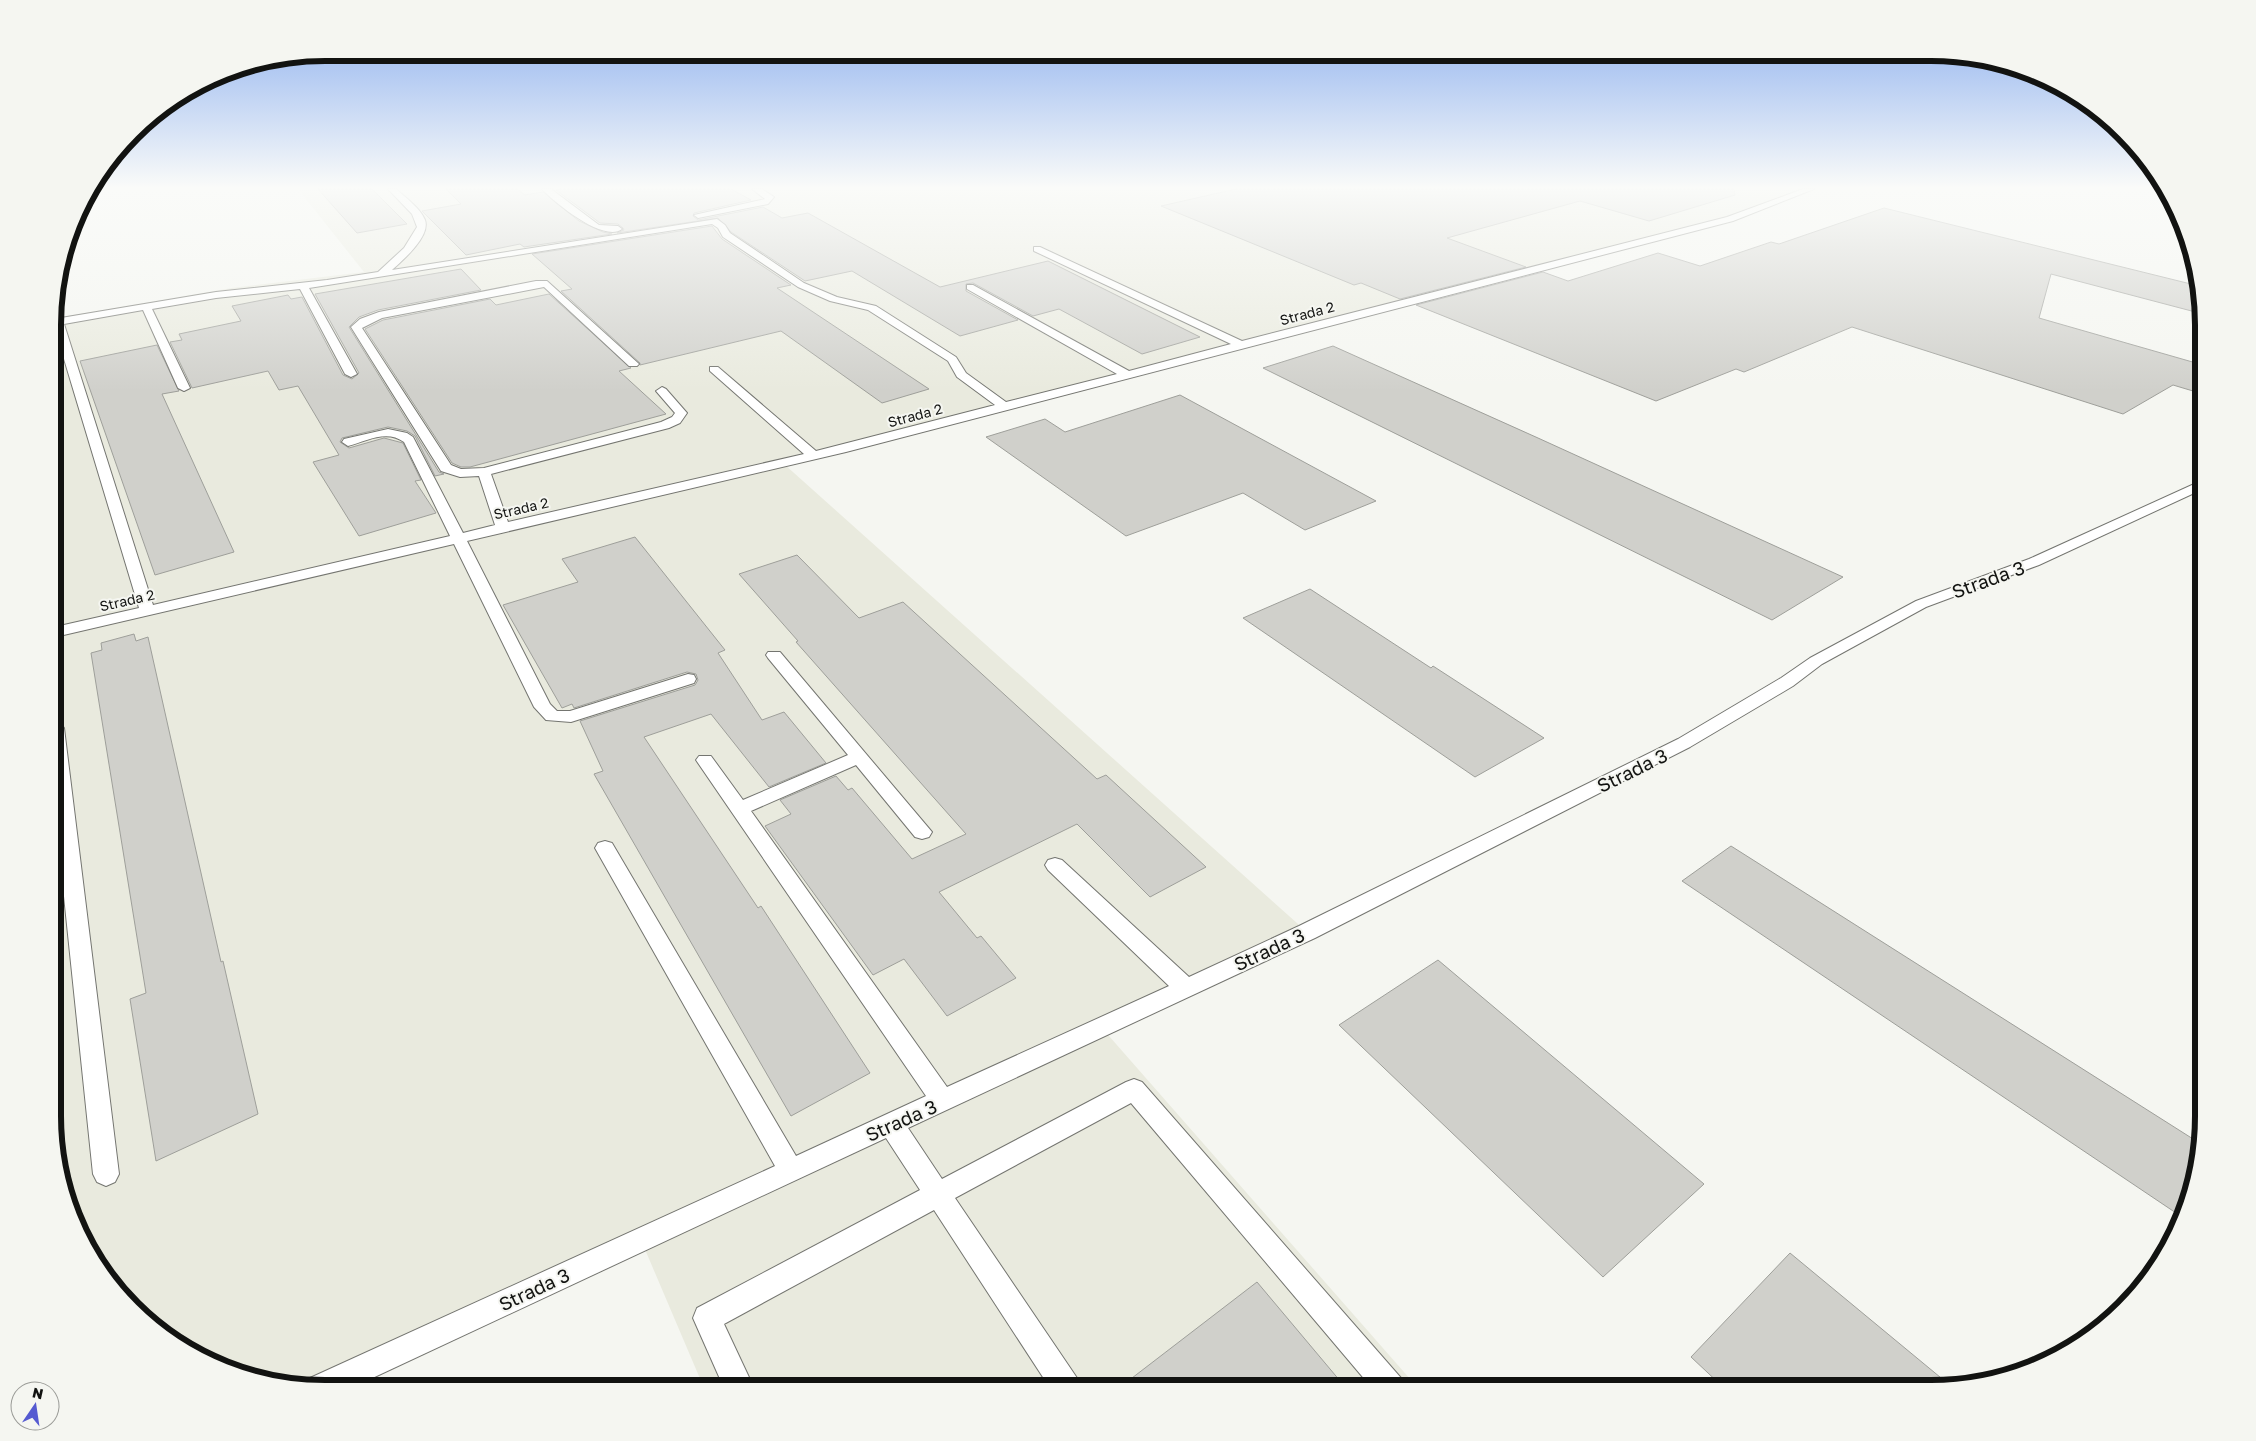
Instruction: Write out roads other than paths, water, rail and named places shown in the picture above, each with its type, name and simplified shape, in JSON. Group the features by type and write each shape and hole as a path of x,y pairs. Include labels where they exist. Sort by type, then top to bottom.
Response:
{"lane":[{"path":"380,275 400,256"},
{"path":"61,321 216,295 303,286 496,256"},
{"path":"758,256 801,285 834,299 872,308 952,359 961,374 1005,407"},
{"path":"1052,256 1242,345"},
{"name":"Strada 2","path":"61,631 814,456 1128,376 1580,256"},
{"path":"633,364 547,284 536,284 379,315 364,321 356,327 446,468 460,473 484,472 665,426 676,420 680,413 662,392"},
{"path":"303,286 351,374"},
{"path":"970,287 1128,376"},
{"path":"146,306 184,388"},
{"path":"61,338 147,610"},
{"path":"714,370 814,456"},
{"path":"348,442 389,432 403,434 409,440 543,707 552,716 571,717 688,679"},
{"path":"484,472 504,528"},
{"name":"Strada 3","path":"337,1380 1307,932 1684,744 1787,682 1816,661 1921,604 2034,562 2195,488"},
{"path":"774,654 922,832"},
{"path":"739,809 859,757"},
{"path":"705,760 943,1101"},
{"path":"61,780 106,1174"},
{"path":"605,848 791,1170"},
{"path":"1055,865 1186,988"},
{"path":"735,1380 706,1318 1134,1089 1384,1380"},
{"path":"891,1124 1062,1380"}]}
